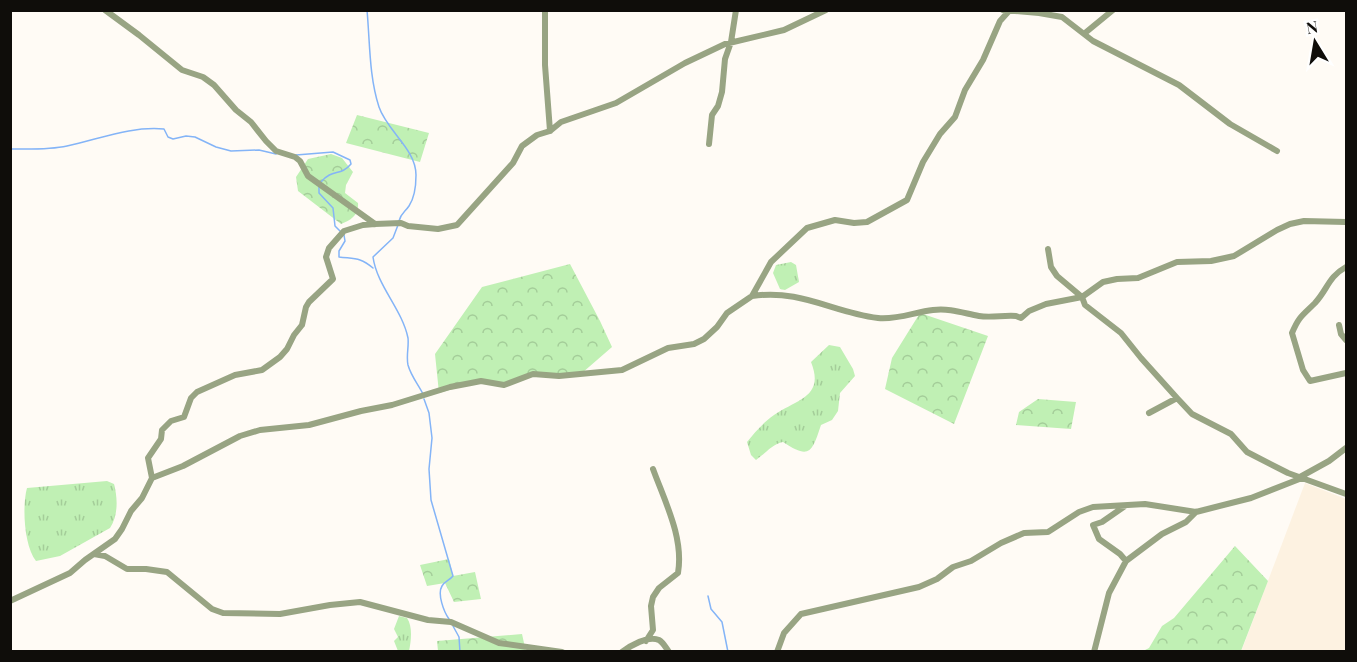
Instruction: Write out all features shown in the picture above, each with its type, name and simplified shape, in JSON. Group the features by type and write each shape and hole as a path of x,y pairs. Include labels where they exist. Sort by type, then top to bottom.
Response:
{"street":[{"path":"105,10 182,70 203,77 214,85 276,151 295,157 314,182 375,224"},
{"path":"545,10 545,65 550,131"},
{"path":"709,144 712,115 718,106 722,92 724,59 731,42 736,10"},
{"path":"10,601 70,573 114,539 123,529 131,511 142,498 152,478 148,458 161,439 162,430 186,415 191,398 197,392 235,375 262,370 280,357 302,324 309,302 333,279 326,257 328,248 344,231 375,224 401,223 408,226 438,229 457,225 513,164 522,146 537,135 550,131 561,122 616,103 685,63 731,42 790,28 826,10"},
{"path":"1085,33 1113,10"},
{"path":"152,478 183,466 240,435 260,430 309,425 392,405 471,382 482,381 504,385 533,374 559,376 629,368 668,348 694,344 704,339 728,313 752,297 771,262 807,228 835,220 854,224 867,222 907,200 923,162 940,134 955,117 965,90 983,60 1000,21 1008,11 1045,13 1062,17 1094,41 1179,85 1230,124 1277,151"},
{"path":"752,297 784,294 855,314 880,318 932,310 953,310 979,316 1016,315 1021,318 1029,310 1046,304 1082,297 1103,282 1138,278 1177,262 1211,261 1234,256 1290,224 1304,221 1347,222"},
{"path":"1048,249 1051,267 1057,276 1082,297 1085,305 1121,333 1192,414 1231,434 1247,452 1301,477 1347,494"},
{"path":"1347,267 1335,274 1315,303 1299,318 1292,333 1303,370 1310,381 1347,373"},
{"path":"1339,325 1341,334 1347,340"},
{"path":"1149,412 1177,398"},
{"path":"777,651 784,633 801,614 919,587 1001,543 1024,533 1048,532 1079,512 1093,507 1145,504 1196,512 1251,498 1301,477 1347,448"},
{"path":"646,640 653,630 651,606 653,597 659,588 678,573 680,564 672,522 653,469"},
{"path":"1126,561 1099,539 1093,525 1102,522 1127,505"},
{"path":"1094,651 1109,594 1126,561 1162,534 1186,522 1196,512"},
{"path":"94,554 105,556 127,569 146,568 167,572 212,609 223,613 280,614 360,602 428,620 451,622 500,643 562,651"},
{"path":"622,651 646,640 660,641 669,651"}],"shaded area":[{"path":"1305,483 1346,499 1346,651 1241,652"}],"green space":[{"path":"357,115 429,133 420,162 346,143"},
{"path":"331,154 342,158 353,172 346,185 345,193 358,203 354,216 341,224 298,191 296,177 308,159"},
{"path":"791,262 796,265 799,282 785,290 780,289 773,273 776,265"},
{"path":"570,264 612,347 582,373 559,376 537,372 508,384 481,381 439,393 435,354 482,287"},
{"path":"920,313 988,336 954,424 885,389 892,358"},
{"path":"829,345 840,347 855,376 840,393 838,411 832,420 821,425 815,442 809,450 799,451 783,442 772,447 756,460 751,455 747,442 770,418 812,390 814,374 811,362"},
{"path":"1038,399 1076,402 1071,429 1016,425 1019,412"},
{"path":"107,481 114,484 117,501 115,518 110,528 60,556 36,561 29,546 25,526 27,488"},
{"path":"1235,546 1268,581 1241,651 1143,651 1149,648 1162,626 1174,618"},
{"path":"449,559 453,576 475,572 481,599 454,602 445,583 427,586 420,565"},
{"path":"399,616 407,618 410,626 409,651 398,651 394,641 398,637 394,629"},
{"path":"522,634 526,652 438,651 437,641"}],"waterway":[{"path":"367,10 372,71 379,107 415,166 414,195 399,221"},
{"path":"10,149 60,147 127,131 164,129 168,137 173,139 186,136 195,137 231,151 259,150 276,154"},
{"path":"296,155 333,152 350,160 351,164 347,168 329,175 321,182"},
{"path":"319,186 319,193 333,208 335,226 341,232"},
{"path":"398,225 393,238 373,257 379,278 405,327 408,338 408,365 423,394"},
{"path":"344,235 345,241 339,251 339,257 361,260 373,268"},
{"path":"424,399 429,413 432,438 429,469 431,500 453,576 443,584 440,594 449,619"},
{"path":"708,596 711,609 722,622 728,652"},
{"path":"453,626 459,637 460,652"}]}
